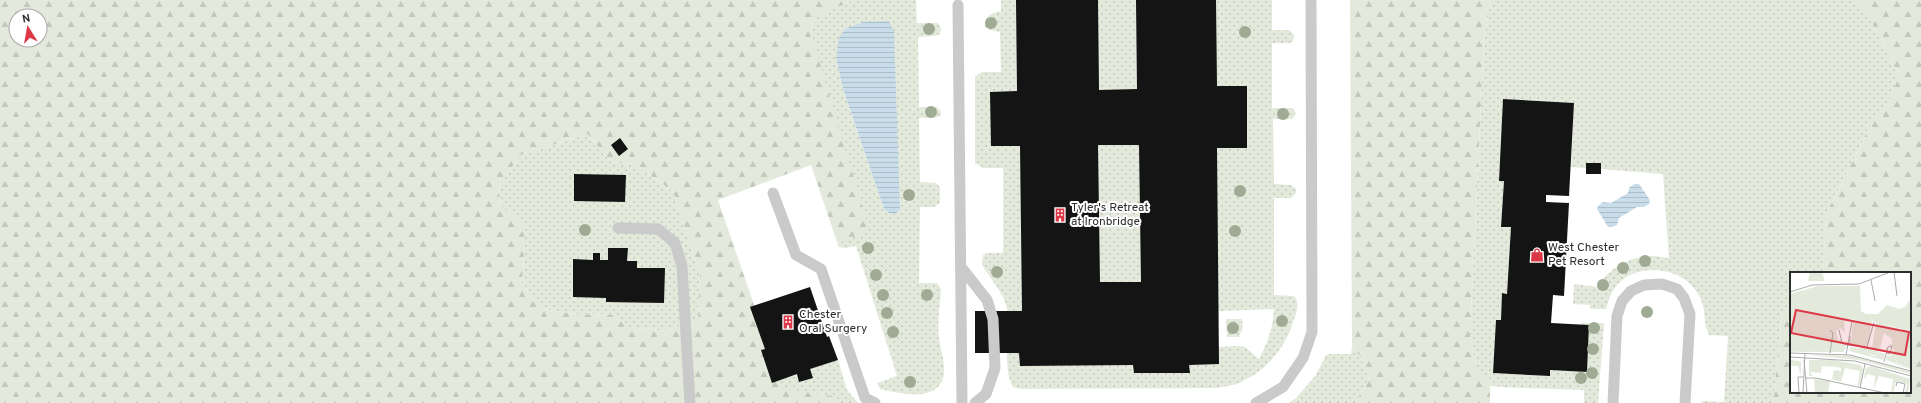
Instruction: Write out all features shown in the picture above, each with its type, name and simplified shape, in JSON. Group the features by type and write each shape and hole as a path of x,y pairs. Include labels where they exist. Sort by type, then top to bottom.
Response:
{"lane":[{"path":"1256,403 1283,387 1303,358 1312,332 1311,0"},
{"path":"958,5 962,403"},
{"path":"773,193 796,255 821,270 865,398 875,403"},
{"path":"618,228 658,229 675,243 682,266 690,403"},
{"path":"961,266 987,300 993,319 995,368 986,394 975,403"},
{"path":"1613,403 1617,316 1622,301 1631,291 1644,285 1662,284 1677,289 1684,298 1690,314 1685,403"}],"green space":[{"path":"0,0 853,0 817,17 810,30 868,226 863,234 837,242 811,165 718,200 751,296 780,388 832,396 841,403 0,403","holes":["588,134 611,162 633,164 673,191 700,274 698,322 661,331 630,327 613,315 577,314 541,309 522,283 525,244 522,219 502,208 498,188 520,155"]},
{"path":"853,0 916,0 917,23 938,23 941,29 940,34 935,36 918,37 919,107 937,107 941,112 941,116 938,117 919,118 920,182 936,183 940,187 940,203 934,207 920,207 919,283 937,283 941,289 938,332 944,368 943,379 938,387 931,392 922,394 901,393 880,389 877,383 897,376 856,246 845,248 839,247 837,242 863,234 810,30 817,17","holes":["836,58 889,213 884,209 843,89"]},
{"name":"Tyler's Retreat at Ironbridge","path":"1001,0 1272,0 1272,30 1289,30 1294,35 1293,41 1290,43 1272,43 1272,108 1293,108 1296,114 1292,119 1273,119 1274,184 1291,185 1296,189 1296,193 1291,198 1274,198 1274,295 1294,296 1297,301 1297,307 1286,340 1274,357 1258,372 1237,384 1218,388 1021,389 1013,387 1008,369 1008,314 1005,301 982,265 983,255 986,253 1003,253 1003,168 983,168 975,163 975,77 982,72 1001,72 1000,32 990,30 985,27 985,23 989,16 1001,11","holes":["1215,309 1219,311 1274,309 1270,335 1259,359 1245,347 1213,347"]},
{"path":"1350,0 1491,0 1484,39 1470,335 1477,369 1499,387 1490,386 1490,403 1355,403 1369,379 1361,357 1352,346"},
{"path":"1491,0 1848,0 1864,7 1899,76 1886,109 1870,126 1826,214 1823,272 1790,272 1790,306 1782,312 1773,403 1702,403 1702,401 1724,402 1728,336 1709,335 1705,323 1703,306 1698,294 1686,280 1677,275 1657,270 1647,270 1628,276 1615,288 1606,309 1590,309 1590,305 1573,304 1574,284 1597,287 1608,274 1621,264 1628,261 1636,258 1655,256 1669,258 1663,174 1601,169 1601,163 1586,163 1586,168 1571,167 1574,103 1503,99 1499,181 1504,181 1501,226 1511,227 1507,294 1502,293 1501,320 1496,320 1493,373 1549,376 1550,370 1586,372 1589,325 1581,325 1581,323 1604,323 1598,403 1584,403 1584,390 1499,387 1477,369 1470,335 1484,39"},
{"path":"1848,0 1921,0 1921,403 1773,403 1782,312 1790,306 1790,393 1911,393 1911,272 1823,272 1826,214 1870,126 1886,109 1899,76 1864,7"},
{"path":"588,134 611,162 633,164 673,191 700,274 698,322 661,331 630,327 613,315 577,314 541,309 522,283 525,244 502,208 498,188 520,155"},
{"path":"1226,319 1242,319 1243,327 1239,337 1227,337"},
{"path":"1352,346 1361,357 1369,379 1355,403 1289,403 1296,398 1316,375 1326,355 1351,354"},
{"path":"838,360 847,390 858,403 841,403 832,396 780,389 776,375"}],"water":[{"path":"889,21 894,32 900,210 895,214 889,213 884,209 843,89 836,58 839,38 845,29 863,22"},
{"path":"1634,184 1639,184 1650,200 1649,204 1644,207 1637,207 1619,218 1617,225 1608,227 1597,209 1598,206 1603,202 1611,203 1628,193 1629,188"}],"building":[{"name":"Tyler's Retreat at Ironbridge","path":"1016,0 1098,0 1099,90 1137,89 1136,0 1216,0 1217,86 1247,86 1247,148 1217,148 1219,364 1189,365 1190,373 1134,373 1133,365 1020,366 1019,353 975,353 975,311 1022,311 1020,146 991,146 990,92 1017,91","holes":["1098,145 1139,145 1141,282 1100,282"]},
{"name":"West Chester Pet Resort","path":"1503,99 1574,103 1569,196 1546,195 1546,202 1569,203 1564,296 1553,295 1551,323 1589,325 1587,372 1550,370 1550,376 1493,373 1496,320 1501,320 1502,293 1507,294 1511,227 1501,227 1504,181 1499,181"},
{"path":"620,138 628,149 619,156 611,145"},
{"path":"1586,163 1601,163 1601,174 1586,174"},
{"path":"574,174 626,175 625,202 574,201"},
{"path":"608,248 628,248 627,261 637,261 637,268 665,268 664,303 606,302 606,298 573,297 573,259 593,260 593,253 600,253 600,260 608,260"},
{"name":"Chester Oral Surgery","path":"810,287 827,337 829,336 838,360 810,369 813,378 799,382 797,374 772,383 761,350 765,349 750,307"}],"place":[{"name":"Tyler's Retreat at Ironbridge","path":"1060,215"},
{"name":"West Chester Pet Resort","path":"1537,255"},
{"name":"Chester Oral Surgery","path":"788,322"}]}
